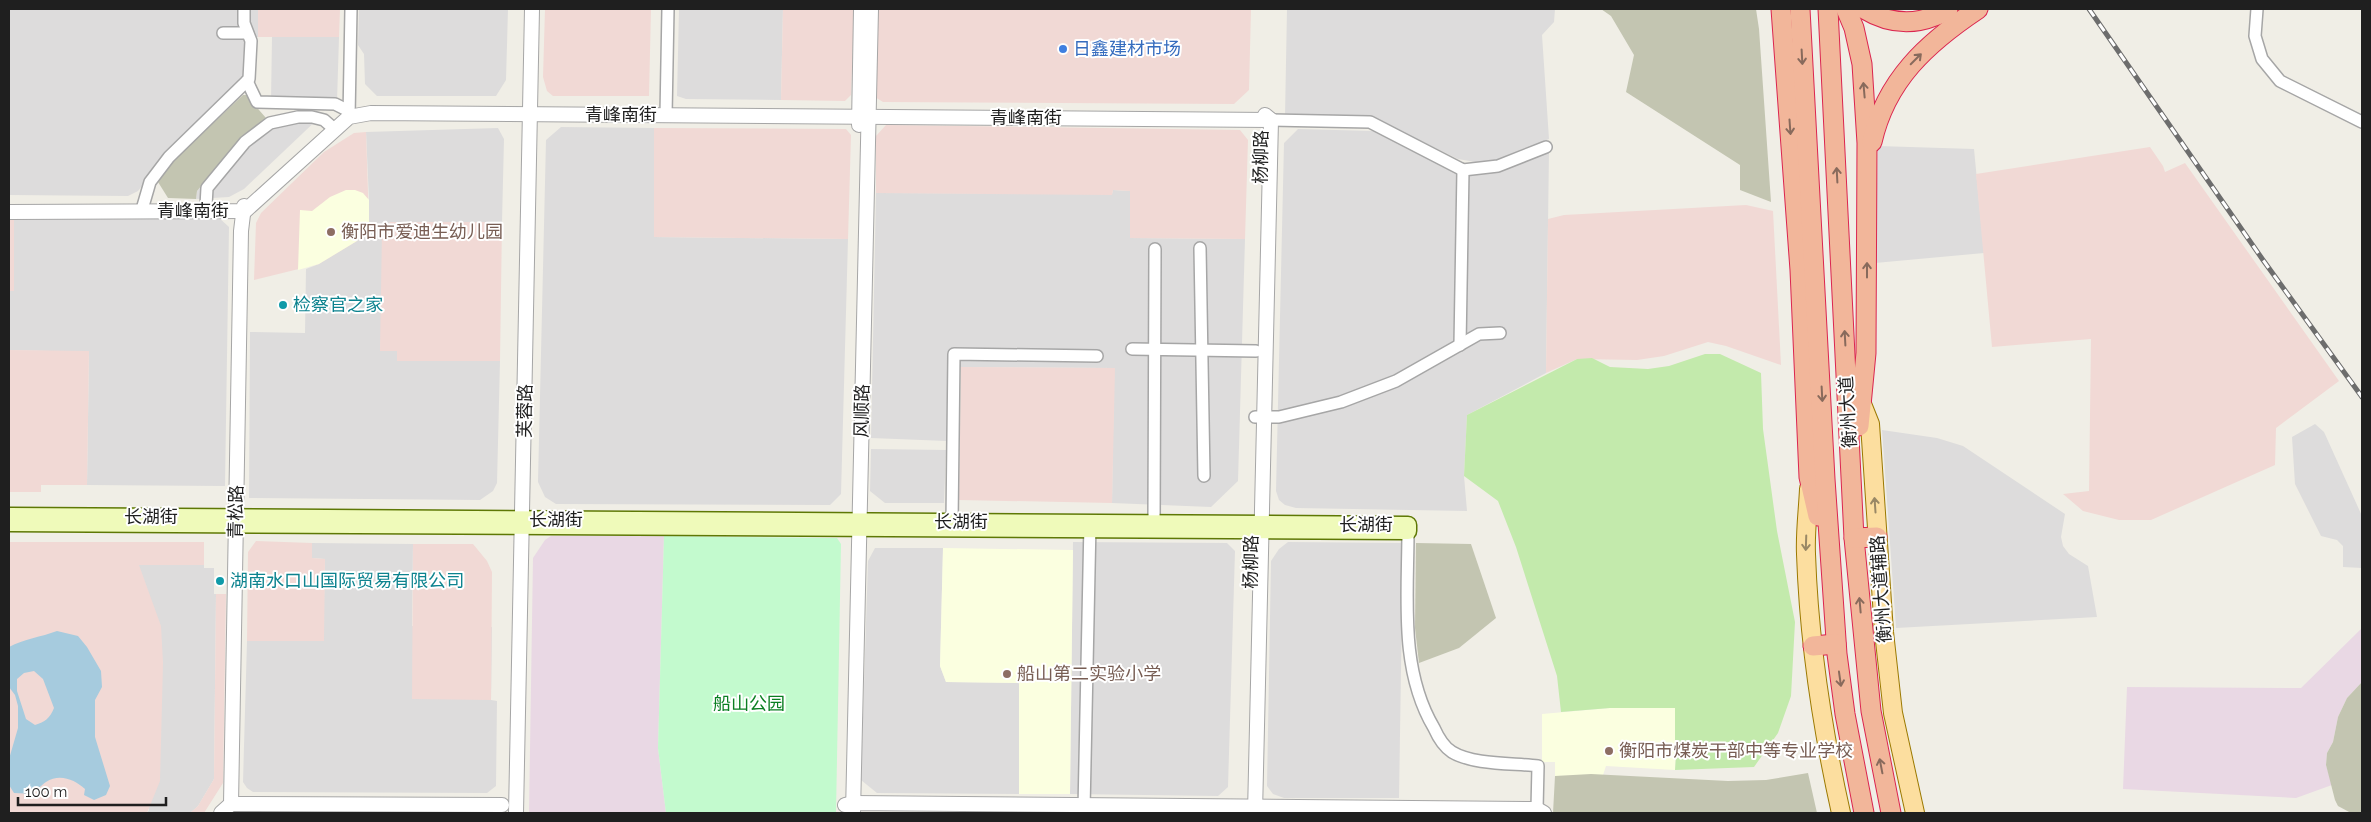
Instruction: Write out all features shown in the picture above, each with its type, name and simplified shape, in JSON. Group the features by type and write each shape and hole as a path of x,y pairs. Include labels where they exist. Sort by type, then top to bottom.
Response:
{"highway":[{"path":"1781,9 1791,150 1809,476 1831,570"},
{"name":"衡州大道","path":"1800,9 1836,644 1845,714 1864,813"},
{"name":"衡州大道","path":"1828,9 1854,538 1871,711 1891,813"},
{"path":"1846,9 1854,28 1862,64 1866,103 1867,183 1866,353 1852,502"},
{"path":"1864,9 1878,18 1902,23 1925,20 1947,10"},
{"path":"1867,183 1876,126 1888,97 1909,66 1928,46 1978,9"},
{"path":"1803,352 1808,161"},
{"path":"1854,538 1878,537"},
{"path":"1813,646 1836,644"}],"main road":[{"name":"衡州大道辅路","path":"1846,367 1870,424 1884,632 1893,713 1915,813"},
{"path":"1809,476 1806,553 1813,646 1827,751 1841,813"},
{"name":"长湖街","path":"9,516 236,521 519,523 1257,527 1408,525 1408,531"},
{"name":"长湖街","path":"9,523 236,521"},
{"name":"长湖街","path":"855,525 952,522 1090,526 1154,524 1257,527"}],"street":[{"path":"143,206 150,182 169,157 249,79 251,41 244,23 244,9"},
{"path":"349,114 352,9"},
{"name":"芙蓉路","path":"516,813 526,111 524,9"},
{"name":"芙蓉路","path":"526,111 532,9"},
{"path":"666,112 668,9"},
{"name":"风顺路","path":"861,9 864,114"},
{"name":"风顺路","path":"850,809 864,114 871,9"},
{"path":"2257,9 2255,36 2262,59 2280,81 2362,122"},
{"path":"223,33 248,33"},
{"path":"247,81 257,102 335,104 349,114"},
{"name":"青峰南街","path":"9,205 206,206 244,209 332,127 349,114 388,107 526,111 1266,118"},
{"name":"青峰南街","path":"9,212 244,209 349,114"},
{"path":"206,206 207,188 245,142 270,123 298,117 312,117 324,120 332,127"},
{"path":"1266,118 1370,122 1463,170 1498,166 1546,147"},
{"name":"杨柳路","path":"1259,417 1256,350 1266,118"},
{"name":"杨柳路","path":"1250,810 1266,118"},
{"path":"1460,345 1463,170"},
{"name":"青松路","path":"226,809 236,521 241,231 244,209"},
{"path":"1200,248 1204,476"},
{"path":"1154,524 1155,249"},
{"path":"1259,417 1279,417 1341,402 1396,381 1479,334 1500,333"},
{"path":"1132,349 1256,350"},
{"path":"952,522 954,354 1097,356"},
{"name":"芙蓉路","path":"506,809 519,523"},
{"path":"1084,807 1090,526"},
{"path":"850,809 1084,807 1540,812 1538,766 1473,759 1452,752 1440,740 1424,713 1415,682 1408,642 1408,531"},
{"path":"226,809 506,809"}],"shaded area":[{"path":"9,9 258,9 258,37 249,37 247,76 205,117 183,134 138,191 128,196 9,195"},
{"path":"258,9 340,9 339,37 258,37"},
{"path":"359,9 508,9 506,80 496,96 377,96 365,84 364,54 358,45"},
{"path":"545,9 651,9 649,96 553,96 547,91 543,77"},
{"path":"679,9 783,9 781,100 686,99 677,96"},
{"path":"783,9 854,9 851,95 845,101 781,100"},
{"name":"日鑫建材市场","path":"877,9 1251,9 1249,90 1234,104 883,102 875,97"},
{"path":"1287,9 1555,9 1554,22 1542,35 1549,139 1491,162 1475,162 1458,159 1374,118 1285,116"},
{"path":"1601,9 1756,9 1771,202 1740,190 1740,165 1626,92 1634,55 1611,16"},
{"path":"272,37 339,37 337,101 271,100"},
{"path":"243,95 249,95 253,103 266,118 242,137 197,191 196,199 168,198 158,182 175,159"},
{"path":"300,112 322,115 244,189 229,197 196,199 197,191 242,137 266,118"},
{"path":"886,125 1240,130 1248,140 1245,239 1130,238 1130,191 1113,190 1112,195 876,193 876,136"},
{"path":"561,127 654,128 654,237 848,239 841,494 830,505 556,504 545,497 538,482 546,140"},
{"path":"498,128 504,139 502,222 390,222 380,351 397,351 397,361 500,361 497,483 493,491 480,500 249,498 250,332 305,333 306,269 319,264 369,200 366,132"},
{"path":"654,128 846,129 851,135 848,239 654,237"},
{"path":"1298,129 1374,131 1455,173 1478,174 1498,171 1549,151 1546,373 1467,415 1464,476 1467,511 1296,508 1285,505 1279,500 1276,491 1284,143"},
{"path":"366,132 369,222 357,241 319,264 254,280 256,223 261,213 324,152 354,133"},
{"path":"1878,146 1974,149 1984,253 1875,263"},
{"path":"2150,147 2165,172 2185,163 2339,381 2276,428 2275,465 2151,520 2119,520 2083,511 2063,494 2089,491 2091,339 1992,347 1976,174"},
{"name":"衡阳市爱迪生幼儿园","path":"346,190 355,190 363,193 369,200 369,222 357,241 319,264 298,270 300,210 312,211 330,197"},
{"path":"1113,190 1130,191 1130,238 1245,239 1238,481 1211,507 1112,503 1114,368 950,367 947,441 871,438 876,193 1112,194"},
{"path":"1746,205 1773,211 1781,365 1726,346 1708,342 1664,356 1637,360 1577,359 1546,373 1548,219 1564,215"},
{"path":"9,217 14,217 14,291 9,291"},
{"path":"14,217 218,217 229,227 225,486 87,485 89,352 9,350 9,291 14,291"},
{"path":"390,222 502,222 500,361 397,361 397,351 380,351 382,231"},
{"path":"9,350 89,351 87,485 41,485 41,492 9,492"},
{"path":"961,367 1115,368 1112,503 959,500"},
{"path":"2315,424 2324,432 2362,516 2362,568 2343,567 2343,546 2337,540 2321,536 2295,484 2292,437"},
{"path":"1882,430 1937,438 1963,446 2065,514 2061,537 2063,546 2069,554 2088,566 2097,617 1896,628"},
{"path":"871,449 946,450 944,503 885,503 870,491"},
{"path":"551,536 664,536 658,748 666,813 529,813 533,558 545,540"},
{"path":"256,541 312,543 312,558 325,559 324,641 247,641 248,552"},
{"path":"9,542 204,542 204,565 139,565 161,626 163,663 160,781 147,813 9,813"},
{"path":"1073,542 1227,543 1235,551 1228,787 1218,796 1070,794"},
{"path":"1288,542 1403,543 1399,798 1284,798 1273,794 1267,786 1271,561 1279,549"},
{"path":"312,543 413,544 412,626 492,627 491,700 497,701 496,786 487,793 253,792 247,788 243,782 247,641 323,641 325,559 312,558"},
{"path":"1416,543 1471,544 1496,618 1459,648 1419,663 1415,628"},
{"path":"413,544 473,544 487,561 492,572 491,700 412,699"},
{"path":"875,548 943,548 940,666 946,682 1019,683 1019,794 877,793 861,780 868,561"},
{"name":"船山第二实验小学","path":"943,548 1073,550 1070,794 1019,794 1019,683 946,682 940,666"},
{"path":"139,565 204,565 204,568 214,568 214,594 216,594 214,779 198,806 190,813 147,813 149,810"},
{"path":"216,594 226,594 223,783 204,813 190,813 198,806 214,779"},
{"path":"2362,604 2362,682 2347,698 2338,717 2333,742 2327,753 2326,765 2332,785 2296,798 2123,789 2127,687 2301,688 2361,629"},
{"path":"2362,682 2362,813 2351,813 2338,806 2335,800 2326,765 2327,753 2333,742 2338,717 2347,698"},
{"name":"衡阳市煤炭干部中等专业学校","path":"1610,708 1675,708 1675,740 1677,740 1675,770 1606,766 1603,775 1555,776 1555,762 1542,762 1542,714"},
{"path":"1808,773 1817,813 1553,813 1555,776 1591,774 1728,781 1766,780"}],"green space":[{"path":"1705,354 1720,354 1761,373 1763,429 1777,531 1795,622 1791,696 1778,733 1754,767 1675,770 1677,740 1675,740 1675,708 1610,708 1561,712 1557,676 1516,547 1498,501 1464,476 1467,415 1577,359 1592,358 1610,367 1648,369 1669,366"},
{"name":"船山公园","path":"664,536 837,538 841,544 836,813 666,813 658,748"}],"water":[{"path":"57,631 78,636 101,671 102,687 95,700 95,737 110,786 106,795 94,800 84,795 85,789 81,786 72,780 62,778 51,779 35,791 28,793 14,793 9,785 9,759 18,728 18,706 15,695 9,687 9,647","holes":["34,671 43,679 54,708 47,719 35,725 26,719 17,691 17,679 24,673"]}],"railway":[{"path":"2089,9 2263,260 2362,397"}],"place":[{"name":"日鑫建材市场","path":"1063,49"},
{"name":"衡阳市爱迪生幼儿园","path":"331,232"},
{"name":"检察官之家","path":"283,305"},
{"name":"湖南水口山国际贸易有限公司","path":"220,581"},
{"name":"船山第二实验小学","path":"1007,674"},
{"name":"衡阳市煤炭干部中等专业学校","path":"1609,751"}]}
